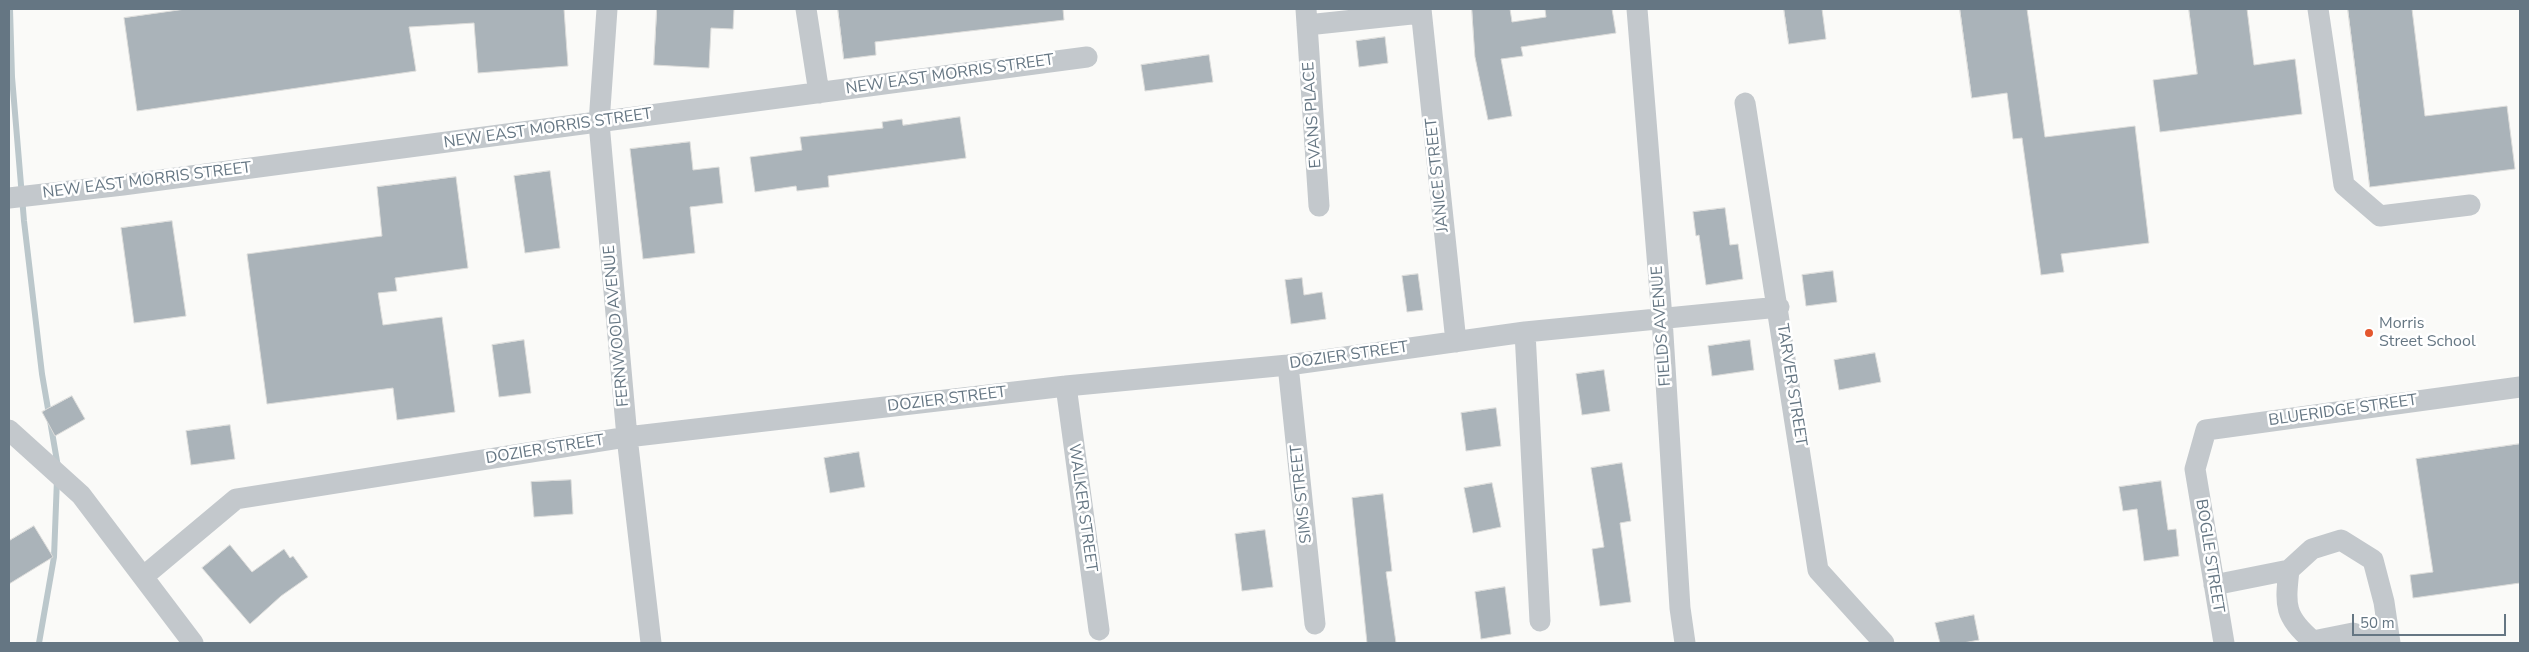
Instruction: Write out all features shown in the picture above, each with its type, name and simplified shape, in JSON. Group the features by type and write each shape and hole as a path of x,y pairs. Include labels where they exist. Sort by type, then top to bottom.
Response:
{"street":[{"name":"FERNWOOD AVENUE","path":"607,9 599,122 627,437 651,643"},
{"path":"806,9 819,93"},
{"name":"FIELDS AVENUE","path":"1637,9 1662,318 1680,608 1685,643"},
{"path":"2318,9 2344,185 2380,216 2470,205"},
{"name":"EVANS PLACE","path":"1319,206 1306,17 1420,11"},
{"name":"JANICE STREET","path":"1420,11 1456,342"},
{"name":"NEW EAST MORRIS STREET","path":"9,198 133,184 1087,57"},
{"name":"TARVER STREET","path":"1745,102 1779,307 1818,570 1884,643"},
{"name":"DOZIER STREET","path":"144,576 236,499 627,437 1066,386 1288,365 1525,332 1779,307"},
{"path":"1525,332 1540,621"},
{"name":"SIMS STREET","path":"1288,365 1315,624"},
{"name":"WALKER STREET","path":"1066,386 1099,630"},
{"name":"BLUERIDGE STREET","path":"2195,469 2206,430 2520,387"},
{"path":"9,430 81,496 144,576 193,643"},
{"name":"BOGLE STREET","path":"2195,469 2224,643"},
{"path":"2214,585 2289,570 2312,549 2341,540 2373,560 2384,602 2389,643 2353,633 2313,642 2296,628 2285,602 2289,570"}],"building":[{"path":"186,9 564,9 568,66 478,73 474,23 409,27 416,71 137,111 124,18"},
{"path":"657,9 734,9 733,29 711,28 709,68 654,65"},
{"path":"838,9 1063,9 1064,20 875,42 876,55 844,59"},
{"path":"1472,9 1510,9 1512,22 1546,17 1545,9 1612,9 1616,33 1521,47 1523,56 1501,59 1512,116 1488,120 1475,57"},
{"path":"1784,9 1822,9 1826,39 1789,44"},
{"path":"1960,9 2027,9 2045,137 2135,126 2149,243 2061,254 2064,272 2041,275 2022,138 2013,139 2007,93 1972,98"},
{"path":"2189,9 2247,9 2254,65 2295,59 2302,114 2160,132 2153,80 2197,74"},
{"path":"2348,9 2412,9 2425,116 2507,106 2515,169 2370,187"},
{"path":"1385,37 1388,63 1359,67 1356,41"},
{"path":"1209,55 1213,82 1145,91 1141,65"},
{"path":"960,117 966,158 828,176 829,187 797,191 796,186 755,192 750,157 802,150 800,137 883,128 882,122 902,119 903,125"},
{"path":"690,142 693,170 719,167 723,203 690,207 695,253 643,259 630,149"},
{"path":"550,171 560,248 525,253 514,176"},
{"path":"456,177 468,268 395,278 397,291 378,293 383,325 442,317 455,412 397,420 393,388 267,404 247,254 382,236 377,187"},
{"path":"1725,208 1730,245 1738,244 1743,279 1706,285 1699,235 1696,236 1693,212"},
{"path":"172,221 186,316 134,323 121,228"},
{"path":"1833,271 1837,302 1806,306 1802,275"},
{"path":"1418,274 1423,310 1407,312 1402,276"},
{"path":"1302,278 1304,295 1322,292 1326,319 1291,324 1285,280"},
{"path":"524,340 531,393 499,397 492,345"},
{"path":"1750,340 1754,370 1712,376 1708,346"},
{"path":"1875,353 1881,382 1839,390 1834,360"},
{"path":"1604,370 1610,411 1582,415 1576,374"},
{"path":"72,396 85,419 55,436 42,412"},
{"path":"1496,408 1501,446 1466,451 1461,413"},
{"path":"230,425 235,459 191,465 186,431"},
{"path":"2520,444 2520,583 2413,598 2410,575 2433,572 2416,459"},
{"path":"859,452 865,487 830,493 824,458"},
{"path":"1622,463 1631,521 1620,523 1631,602 1600,606 1592,549 1604,547 1591,468"},
{"path":"571,480 573,514 534,517 531,482"},
{"path":"2161,481 2168,530 2176,529 2179,556 2144,561 2137,509 2123,511 2119,487"},
{"path":"1492,483 1501,527 1473,533 1464,488"},
{"path":"1383,494 1392,571 1386,572 1396,643 1367,643 1352,498"},
{"path":"34,526 53,557 9,584 9,541"},
{"path":"1265,530 1273,587 1242,591 1235,534"},
{"path":"230,545 252,572 284,549 290,558 293,556 308,577 281,596 250,624 202,568"},
{"path":"1505,587 1511,634 1481,639 1475,592"},
{"path":"1974,615 1979,640 1963,643 1940,643 1935,623"}],"waterway":[{"path":"10,9 12,77 24,221 42,374 58,467"},
{"path":"39,643 54,557 57,479"}],"place":[{"name":"Morris Street School","path":"2369,333"}]}
